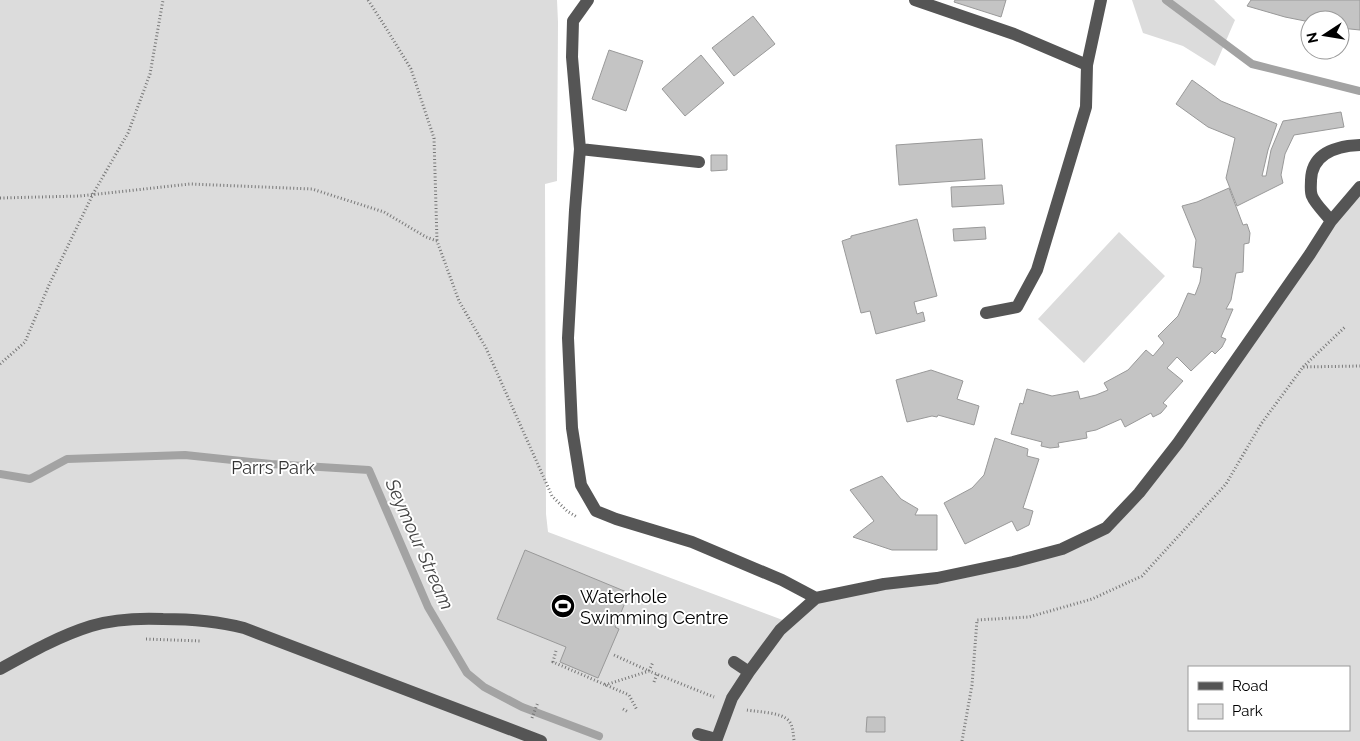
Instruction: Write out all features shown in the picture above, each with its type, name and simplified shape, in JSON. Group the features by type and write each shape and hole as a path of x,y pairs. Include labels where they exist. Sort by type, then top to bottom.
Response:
{"lane":[{"path":"588,0 573,21 572,57 580,149 568,338 572,428 581,485 596,511 692,542 782,580 816,598"},
{"path":"915,0 1014,34 1087,65"},
{"path":"986,313 1017,307 1037,270 1086,107 1087,65 1101,0"},
{"path":"1331,221 1311,195 1312,170 1319,158 1325,154 1337,149 1360,145"},
{"path":"580,149 699,162"},
{"path":"698,734 716,740 732,698 749,672 780,630 816,598 884,584 937,578 1013,562 1062,549 1106,528 1139,493 1178,443 1331,221 1360,187"},
{"path":"0,669 47,644 92,626 116,620 141,618 210,621 244,628 541,741"},
{"path":"734,662 749,672"}],"path":[{"path":"0,364 25,342 49,285 93,194 128,133 150,74 164,0"},
{"path":"368,0 411,70 434,138 437,241 459,301 486,348 539,465"},
{"path":"0,198 80,196 190,184 312,189 384,212 426,237 437,241"},
{"path":"962,741 972,685 977,620 1029,617 1092,600 1142,576 1226,484 1261,424 1303,367 1345,327"},
{"path":"1303,367 1360,366"},
{"path":"137,639 201,641"},
{"path":"556,651 554,662 628,695 637,710"},
{"path":"614,655 717,698"},
{"path":"605,684 649,671 653,662"},
{"path":"654,682 657,674"},
{"path":"623,709 628,712"},
{"path":"741,709 786,718 792,726 794,740"}],"green space":[{"name":"Parrs Park","path":"0,0 557,0 557,181 545,184 546,514 548,532 788,622 816,598 1013,562 1106,528 1139,493 1360,187 1360,741 0,741"},
{"path":"1132,0 1214,0 1235,20 1215,66 1183,46 1143,33"},
{"path":"1119,232 1165,276 1084,363 1038,319"}],"building":[{"path":"955,0 1006,0 1001,17 954,2"},
{"path":"1251,0 1360,0 1360,30 1350,29 1350,10 1300,10 1300,20 1247,6"},
{"path":"753,16 775,44 734,76 712,48"},
{"path":"609,50 643,61 626,111 592,99"},
{"path":"701,55 724,83 685,116 662,89"},
{"path":"1192,80 1221,101 1277,124 1262,176 1266,176 1271,150 1283,121 1341,112 1344,127 1294,135 1285,154 1281,175 1283,183 1237,206 1226,178 1235,138 1208,127 1176,104"},
{"path":"982,139 985,179 899,185 896,145"},
{"path":"711,155 727,155 727,170 711,171"},
{"path":"1002,185 1004,204 952,207 951,187"},
{"path":"1229,188 1243,225 1247,224 1250,233 1249,243 1244,244 1243,272 1236,273 1231,300 1226,309 1233,309 1221,337 1226,339 1222,347 1215,354 1212,351 1191,371 1177,357 1167,368 1183,381 1163,403 1167,406 1161,413 1153,417 1151,413 1125,427 1121,419 1096,430 1086,432 1087,438 1058,443 1059,447 1041,446 1042,442 1011,434 1020,403 1023,404 1027,389 1052,396 1078,391 1080,399 1096,395 1108,390 1104,383 1128,370 1146,350 1153,356 1164,343 1158,336 1178,316 1188,293 1195,295 1200,282 1202,268 1193,267 1196,240 1182,206 1197,202"},
{"path":"917,219 937,296 914,302 917,314 923,312 925,321 876,334 870,311 861,313 842,241 851,238 851,236"},
{"path":"985,227 986,239 954,241 953,229"},
{"path":"931,370 963,381 957,399 979,406 974,425 938,415 937,417 932,416 907,422 896,380"},
{"path":"995,438 1028,449 1027,456 1039,459 1023,508 1033,511 1029,525 1017,531 1012,521 965,544 944,503 972,488 984,475"},
{"path":"882,476 901,499 918,509 915,515 937,515 937,550 892,550 853,537 874,521 850,490"},
{"name":"Waterhole Swimming Centre","path":"525,550 629,593 615,627 619,629 598,678 560,662 566,647 497,619"},
{"path":"867,717 885,717 885,732 866,732"}],"waterway":[{"path":"1166,0 1252,64 1360,91"},
{"name":"Seymour Stream","path":"0,474 30,479 67,459 185,455 271,464 369,470 428,607 467,673 484,687 522,707 599,736"}],"place":[{"name":"Waterhole Swimming Centre","path":"563,606"}]}
